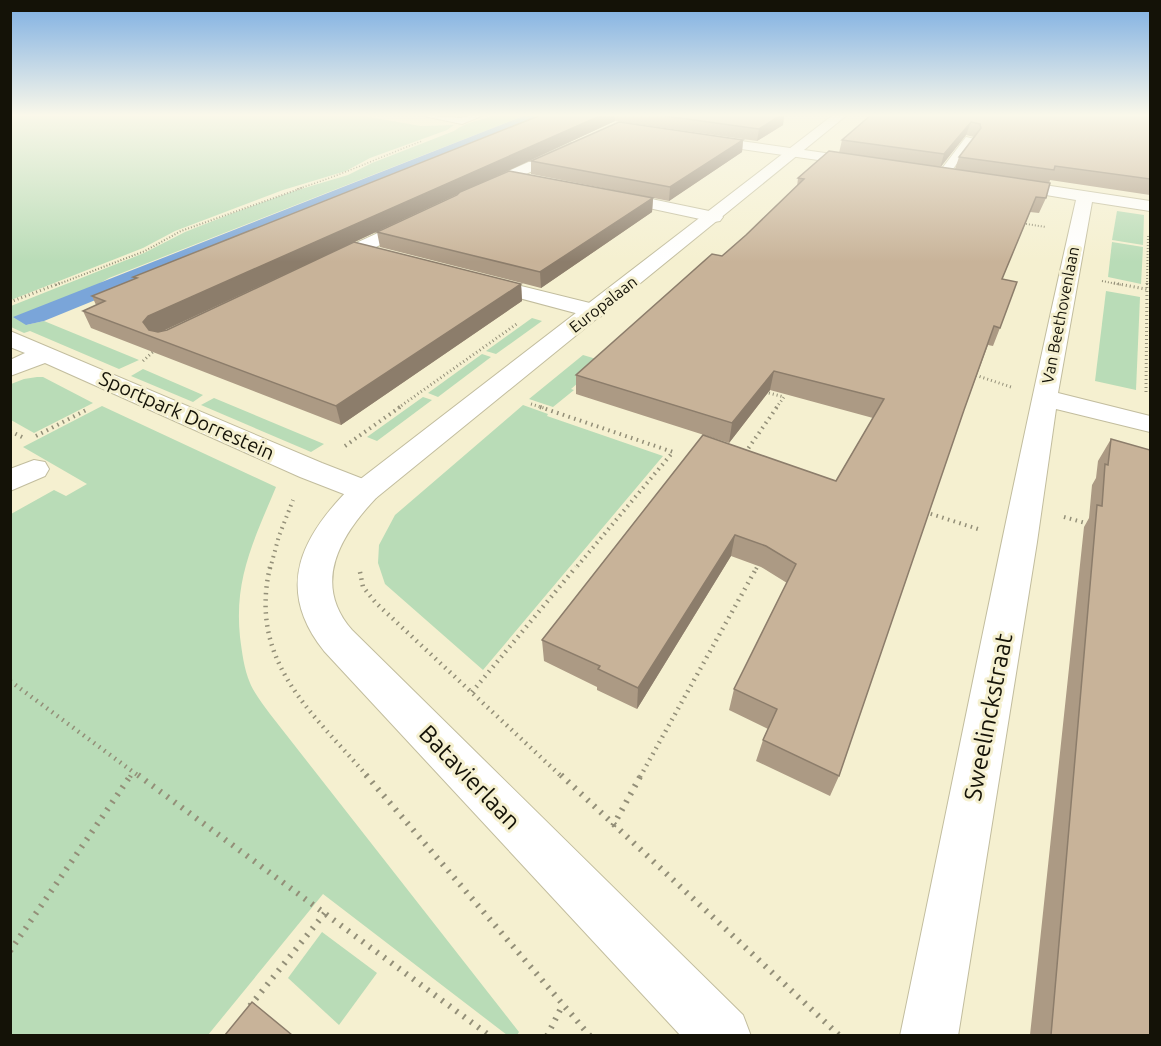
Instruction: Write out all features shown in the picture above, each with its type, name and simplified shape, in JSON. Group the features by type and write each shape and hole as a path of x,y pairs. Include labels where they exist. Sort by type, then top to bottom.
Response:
{"street":[{"path":"490,185 536,164"},
{"name":"Europalaan","path":"365,491 782,164"},
{"path":"868,164 883,166"},
{"path":"925,172 967,178"},
{"path":"508,177 554,185"},
{"path":"990,182 1150,206"},
{"path":"588,192 714,217"},
{"name":"Van Beethovenlaan","path":"1085,196 1044,398 1150,424"},
{"path":"313,270 431,214"},
{"path":"356,250 389,259"},
{"path":"456,276 594,311"},
{"name":"Sportpark Dorrestein","path":"10,338 365,491"},
{"path":"10,369 44,354"},
{"name":"Sweelinckstraat","path":"929,1035 1044,398"},
{"name":"Batavierlaan","path":"365,491 339,518 320,550 316,565 315,585 318,606 326,626 357,663 722,1035"}],"lane":[{"path":"943,175 951,164"}],"path":[{"path":"10,302 145,250 181,231 309,184 345,174 365,164"},
{"path":"1010,222 1077,232"},
{"path":"1146,396 1150,290 1148,225"},
{"path":"1069,274 1150,290"},
{"path":"970,374 1044,398"},
{"path":"27,440 129,389"},
{"path":"743,456 784,397 763,391"},
{"path":"472,693 673,452 528,403"},
{"path":"920,511 1023,524 1094,526"},
{"path":"613,826 762,559"},
{"path":"398,622 613,826 840,1035"},
{"path":"10,681 490,1035"},
{"path":"300,699 590,1035"},
{"path":"10,951 133,772"},
{"path":"247,1009 325,913"},
{"path":"547,1035 563,1004"}],"green space":[{"path":"11,164 359,164 346,171 283,190 175,231 143,248 11,300"},
{"path":"370,164 401,164 109,278 26,325 44,321 139,360 119,369 30,331 24,333 11,327 11,306 144,253 185,232 228,215 291,192 348,175"},
{"path":"1117,211 1144,215 1143,245 1112,240"},
{"path":"1112,242 1143,247 1141,284 1108,277"},
{"path":"1106,291 1140,297 1136,390 1095,381"},
{"path":"532,318 542,321 496,354 486,351"},
{"path":"482,354 491,357 438,397 428,393"},
{"path":"583,355 603,361 571,389 574,390 553,407 529,399"},
{"path":"143,369 203,395 193,402 131,376"},
{"path":"43,377 93,403 34,433 11,420 11,384"},
{"path":"423,397 432,400 377,441 367,437"},
{"path":"214,398 324,444 311,452 201,405"},
{"path":"523,405 548,414 547,416 663,456 483,670 385,584 378,563 379,545 395,515"},
{"path":"102,406 276,487 253,542 240,596 240,637 250,683 270,714 519,1032 517,1035 507,1035 323,894 208,1035 11,1035 11,514 54,490 66,496 87,484 23,447"},
{"path":"322,932 377,973 339,1025 288,978"}],"water":[{"path":"402,164 429,164 44,321 26,325 13,317"}],"building":[{"path":"418,164 492,164 148,316 143,322 149,330 158,332 167,330 354,242 521,284 336,406 83,311 105,301 92,296 137,278 133,277"},
{"path":"546,164 706,164 670,187"},
{"path":"814,164 917,164 1050,183 1046,198 1036,197 1002,279 1017,282 1000,328 994,326 839,776 763,740 777,709 734,689 796,564 766,546 735,535 638,688 598,669 600,666 542,640 703,435 836,481 884,399 774,371 732,423 576,375 712,254 722,256 746,235 804,179 798,178"},
{"path":"1009,164 1150,164 1150,179 1055,166 1054,170"},
{"path":"509,171 653,198 540,272 377,232"},
{"path":"1111,439 1150,450 1150,1035 1051,1035 1097,505 1102,506 1105,464 1108,465"},
{"path":"252,1002 292,1035 225,1035"}]}
